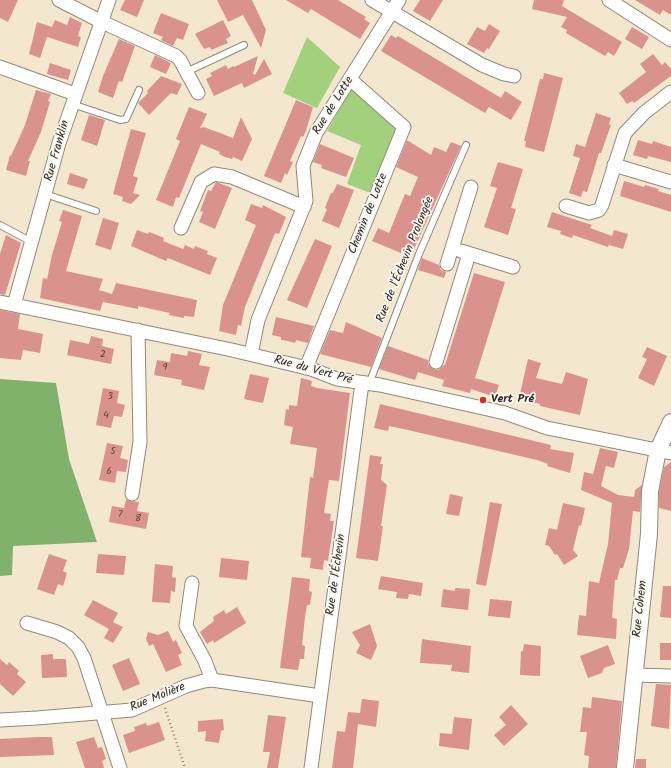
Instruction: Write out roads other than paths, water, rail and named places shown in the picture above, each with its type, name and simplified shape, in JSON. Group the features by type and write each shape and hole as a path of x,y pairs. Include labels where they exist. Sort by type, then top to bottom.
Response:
{"street":[{"path":"59,0 100,22 176,56 198,93"},
{"name":"Rue Franklin","path":"14,305 74,99 109,0"},
{"path":"372,0 482,65 504,74 514,76"},
{"name":"Rue de Lotte","path":"251,354 258,320 304,207 306,195 302,171 320,124 399,0"},
{"path":"609,0 671,40"},
{"path":"0,67 74,99"},
{"name":"Chemin de Lotte","path":"306,368 404,127 350,79"},
{"path":"566,206 589,213 599,210 602,205 625,133 644,113 671,92"},
{"path":"614,165 671,182"},
{"path":"181,228 201,182 214,174 232,177 304,207"},
{"path":"447,264 471,187"},
{"path":"452,248 513,267"},
{"path":"436,362 469,254"},
{"name":"Rue du Vert Pré","path":"0,302 251,354 306,368 337,379 365,383 505,413 547,428 664,452"},
{"path":"132,494 140,442 138,330"},
{"name":"Rue de l'Échevin","path":"311,768 365,383"},
{"name":"Rue Cohem","path":"625,768 649,534 650,491 664,452 671,422"},
{"path":"192,582 186,626 205,661 212,680"},
{"path":"27,623 57,632 69,638 78,647 120,768"},
{"path":"634,675 671,676"},
{"name":"Rue Molière","path":"0,720 132,710 196,683 212,680 320,696"}],"lane":[{"path":"186,72 244,45"},
{"path":"74,99 120,120 126,119 139,90"},
{"name":"Rue de l'Échevin Prolongée","path":"365,383 466,146"},
{"path":"46,194 96,211"},
{"path":"0,225 32,242"}],"place":[{"name":"Vert Pré","path":"483,400"}]}
